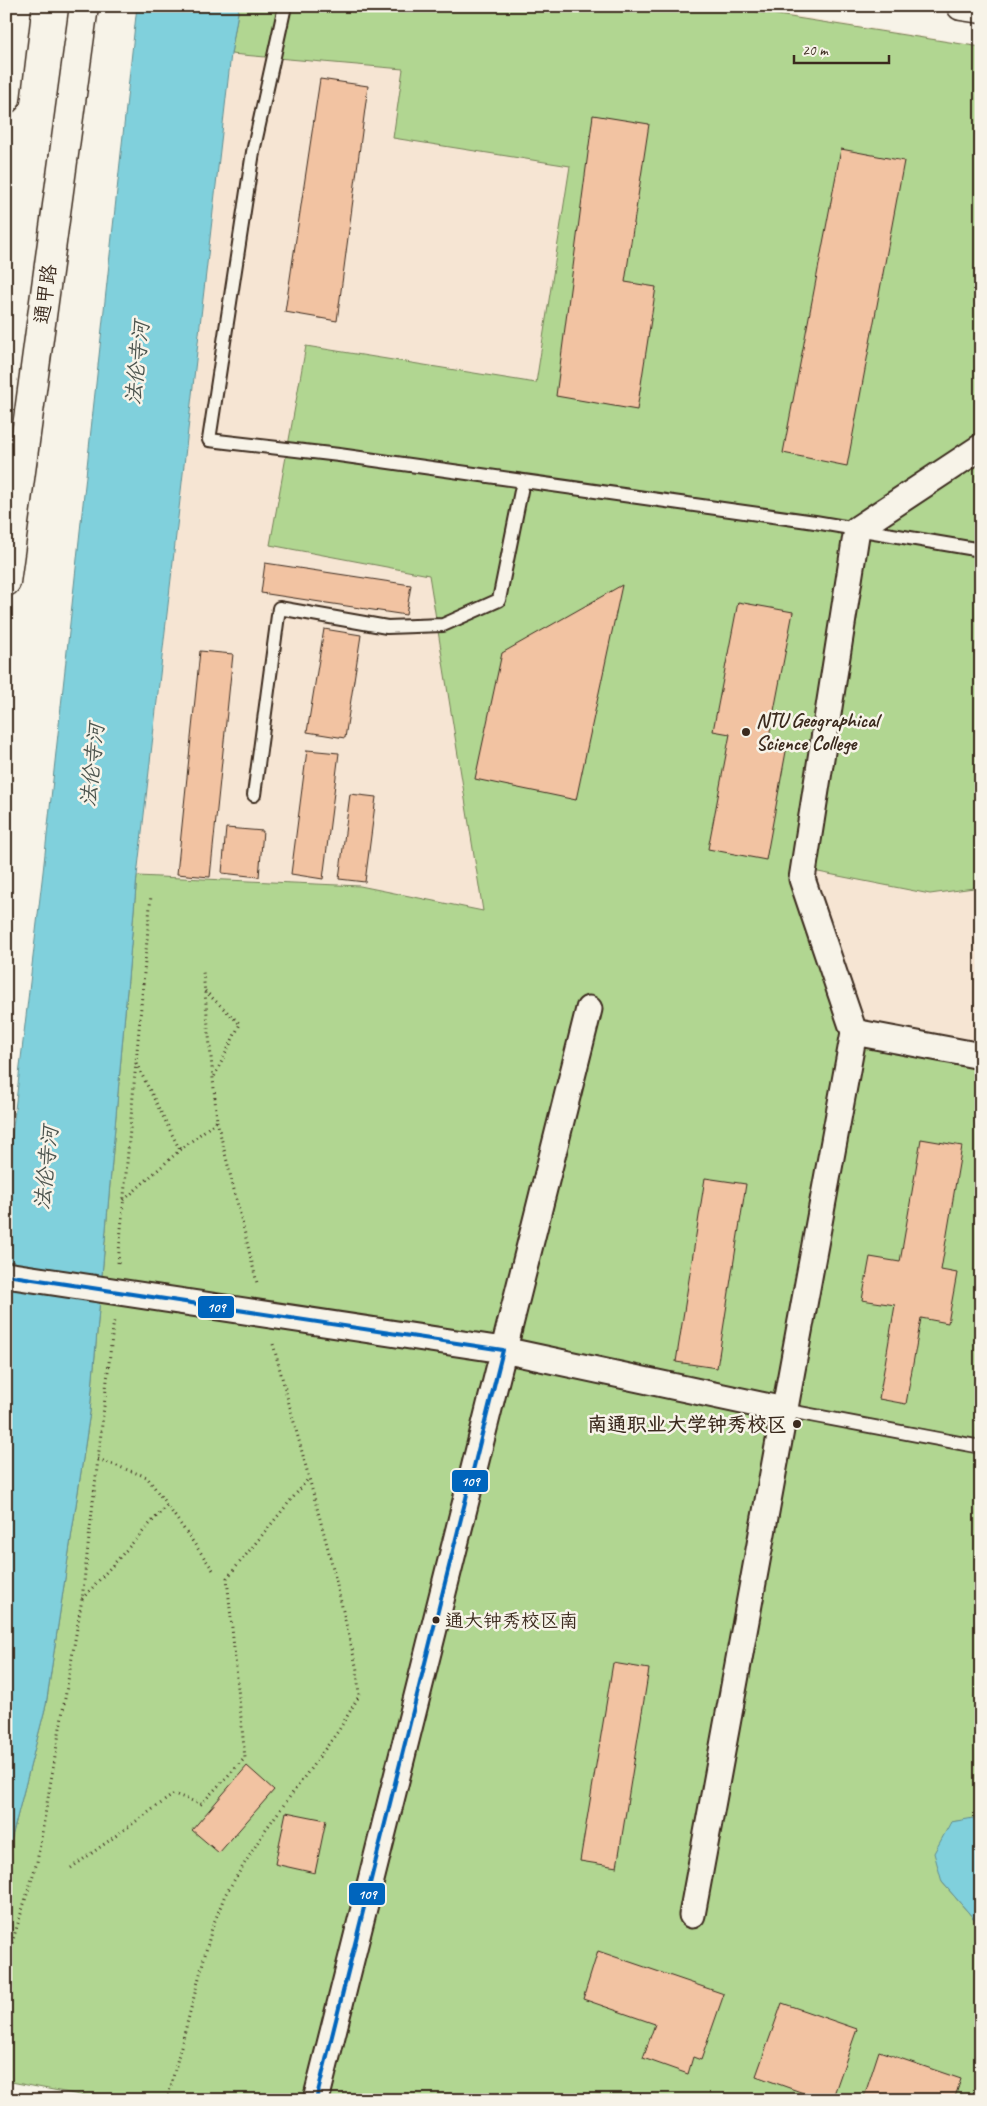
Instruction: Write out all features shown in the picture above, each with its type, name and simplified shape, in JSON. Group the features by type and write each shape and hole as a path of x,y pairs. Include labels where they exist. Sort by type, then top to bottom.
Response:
{"main road":[{"path":"6,99 17,6"},
{"name":"通甲路","path":"6,582 84,6"},
{"path":"961,6 981,9"}],"street":[{"path":"692,1915 854,1032 802,879 857,529 981,447"},
{"path":"316,2100 589,1009"},
{"path":"854,1032 981,1056"},
{"path":"6,1275 503,1350 784,1410"}],"lane":[{"path":"285,6 253,152 209,440 339,455 524,481 857,529 981,550"},
{"path":"254,796 279,608 386,627 443,624 499,600 524,481"},
{"path":"784,1410 981,1447"}],"path":[{"path":"118,1268 151,895"},
{"path":"203,972 217,1121 258,1287"},
{"path":"205,990 240,1024 213,1079"},
{"path":"136,1062 180,1150"},
{"path":"124,1201 180,1150 217,1121"},
{"path":"6,1962 37,1862 82,1599 114,1316"},
{"path":"167,2100 212,1928 225,1895 266,1829 339,1730 359,1696 357,1670 332,1560 271,1335"},
{"path":"98,1459 147,1477 213,1570"},
{"path":"71,1868 174,1794 201,1804 245,1758 227,1578 309,1478"},
{"path":"82,1599 167,1506"}],"shaded area":[{"name":"南通职业大学钟秀校区","path":"239,6 734,6 981,46 981,2030 360,886 137,876 231,54"}],"green space":[{"path":"239,6 720,6 981,47 981,887 930,894 803,869 854,1032 981,1056 981,1818 951,1822 942,1882 981,1927 981,2100 106,2100 6,2081 6,1860 46,1705 90,1412 137,876 360,886 483,911 429,575 270,545 306,346 536,383 570,166 393,138 403,69 231,54"}],"water":[{"name":"法伦寺河","path":"137,6 239,6 231,54 137,876 90,1412 46,1705 6,1860 6,1186 43,872"},
{"path":"981,1818 981,1927 942,1882 934,1853 951,1822"}],"building":[{"path":"320,79 368,86 337,321 285,312"},
{"path":"593,115 649,124 625,282 656,287 637,410 556,396"},
{"path":"841,149 904,161 847,466 783,453"},
{"path":"265,563 411,585 406,615 261,593"},
{"path":"622,585 576,800 475,779 502,653"},
{"name":"NTU Geographical Science College","path":"738,602 793,612 768,742 787,746 766,860 708,849 730,734 713,731"},
{"path":"324,629 361,635 345,738 307,732"},
{"path":"200,651 233,654 210,877 177,874"},
{"path":"307,750 339,753 323,879 291,874"},
{"path":"350,794 376,797 365,882 339,879"},
{"path":"226,828 263,831 259,877 222,873"},
{"path":"921,1139 962,1146 941,1270 957,1273 948,1323 921,1318 906,1404 879,1399 895,1305 862,1300 870,1257 900,1262"},
{"path":"705,1178 746,1184 717,1368 676,1362"},
{"path":"613,1663 649,1669 617,1867 580,1861"},
{"path":"247,1766 274,1790 219,1853 192,1830"},
{"path":"286,1812 326,1820 315,1873 275,1864"},
{"path":"598,1951 724,1994 701,2060 693,2057 688,2074 643,2058 655,2024 583,1999"},
{"path":"782,2003 857,2029 832,2100 823,2100 756,2076"},
{"path":"879,2051 961,2079 954,2100 863,2100"}],"transit line":[{"name":"109","path":"6,1275 503,1350 316,2100"}],"place":[{"name":"NTU Geographical Science College","path":"746,732"},
{"name":"南通职业大学钟秀校区","path":"797,1424"},
{"name":"通大钟秀校区南","path":"436,1620"}]}
